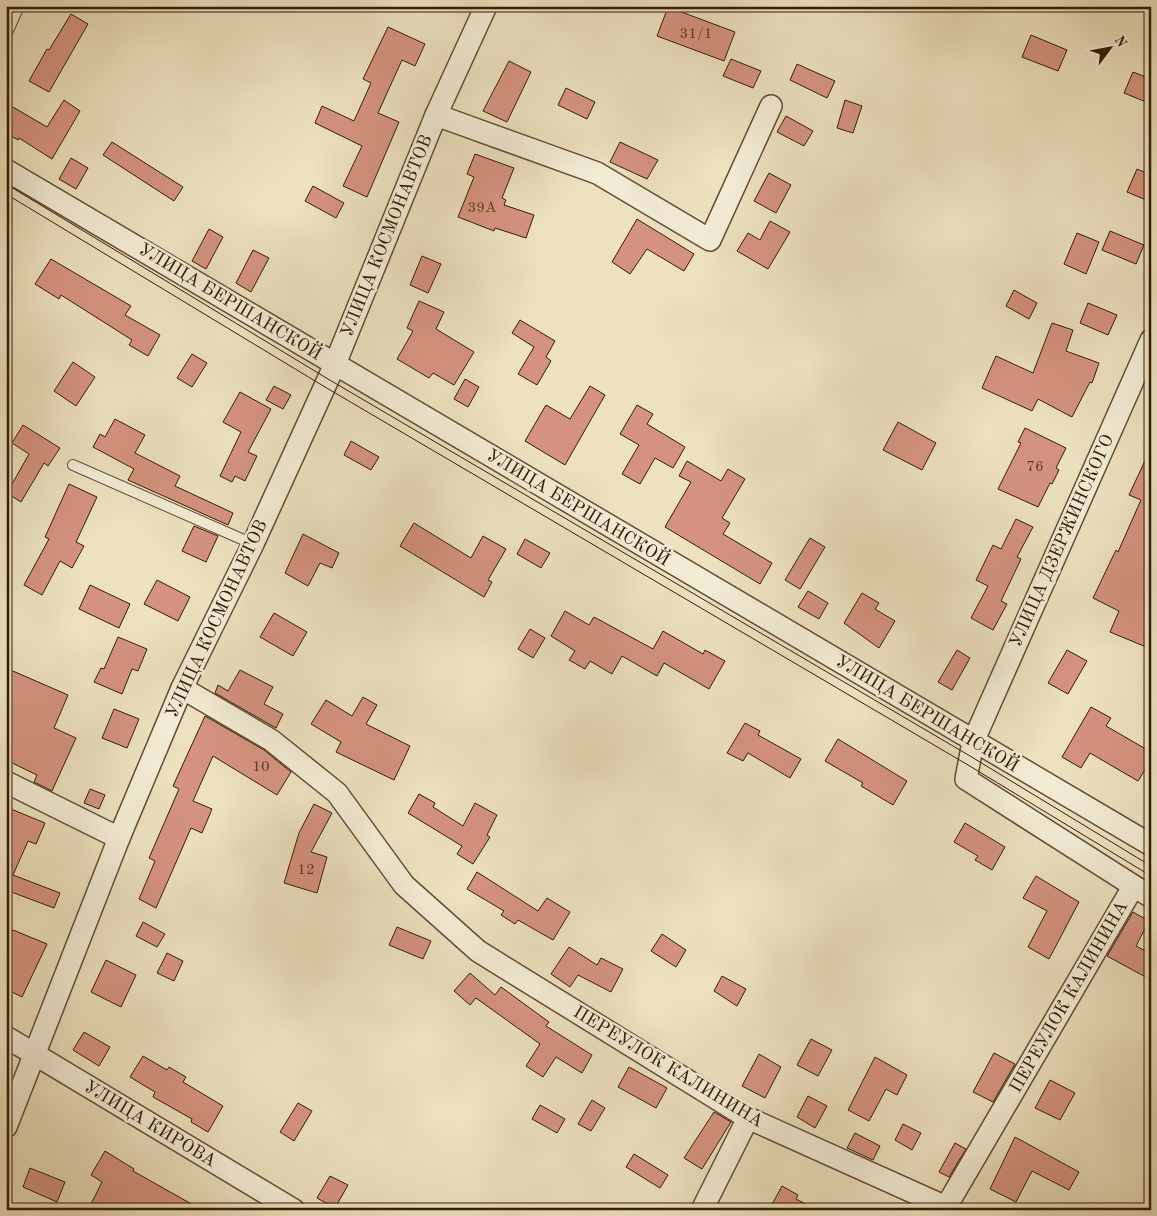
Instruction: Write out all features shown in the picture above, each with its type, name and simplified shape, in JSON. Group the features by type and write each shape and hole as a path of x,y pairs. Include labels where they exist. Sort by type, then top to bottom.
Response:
{"street":[{"name":"УЛИЦА КОСМОНАВТОВ","path":"6,1128 119,838 182,688 253,544 335,364 436,115 486,6"},
{"name":"УЛИЦА КОСМОНАВТОВ","path":"436,115 596,173 710,240 771,106"},
{"name":"УЛИЦА БЕРШАНСКОЙ","path":"6,170 973,742 1151,845"},
{"name":"УЛИЦА ДЗЕРЖИНСКОГО","path":"1142,892 966,778 973,742 1151,340"},
{"name":"ПЕРЕУЛОК КАЛИНИНА","path":"182,688 271,740 337,793 404,885 478,951 748,1118 949,1208 1142,892"},
{"path":"6,782 119,838"},
{"name":"УЛИЦА КИРОВА","path":"6,1037 294,1210"},
{"path":"702,1210 748,1118"}],"lane":[{"path":"6,35 19,6"},
{"path":"73,465 253,544"}],"building":[{"path":"668,7 735,32 724,61 657,36"},
{"path":"71,14 88,24 49,92 29,81 47,49 49,50"},
{"path":"388,27 425,44 415,66 402,60 378,113 399,122 367,197 343,186 362,146 315,123 322,106 354,121 371,83 363,79"},
{"path":"1031,35 1067,50 1058,71 1022,57"},
{"path":"731,59 761,71 753,88 723,76"},
{"path":"509,61 531,72 507,122 483,111"},
{"path":"797,64 835,81 827,98 790,80"},
{"path":"1133,72 1151,79 1151,104 1124,93"},
{"path":"566,88 595,102 587,119 558,105"},
{"path":"64,100 80,111 52,159 19,138 18,140 6,133 6,103 47,127"},
{"path":"845,100 862,106 853,133 837,128"},
{"path":"786,116 813,131 804,146 777,132"},
{"path":"112,142 183,187 174,201 103,155"},
{"path":"620,142 658,160 647,179 610,162"},
{"path":"475,154 514,168 502,198 506,200 504,205 534,215 526,238 495,228 494,231 458,217 474,177 467,174"},
{"path":"71,158 88,168 76,189 59,179"},
{"path":"1137,169 1151,175 1151,202 1127,192"},
{"path":"769,173 791,185 776,213 754,201"},
{"path":"313,186 344,203 336,218 305,201"},
{"path":"637,219 694,254 684,271 647,249 630,274 612,262"},
{"path":"770,221 790,232 768,269 737,251 748,233 760,240"},
{"path":"209,229 223,237 206,269 192,261"},
{"path":"1110,231 1144,245 1136,264 1102,250"},
{"path":"1077,233 1099,242 1086,274 1064,264"},
{"path":"253,250 269,258 251,292 236,283"},
{"path":"422,256 441,264 428,293 410,285"},
{"path":"51,259 131,306 125,315 160,335 148,356 129,345 132,340 61,295 59,299 35,284"},
{"path":"1014,290 1037,303 1029,319 1006,306"},
{"path":"419,301 444,312 436,329 474,352 454,385 433,373 429,378 397,359 413,331 407,328"},
{"path":"1088,303 1117,315 1108,335 1080,323"},
{"path":"520,320 555,341 546,357 551,361 537,385 518,374 534,347 512,333"},
{"path":"1052,323 1073,330 1066,351 1099,363 1092,383 1090,382 1072,417 1038,399 1032,411 982,388 996,356 1033,373"},
{"path":"192,354 207,363 192,387 177,378"},
{"path":"73,362 95,377 76,406 54,391"},
{"path":"465,379 479,387 468,407 454,399"},
{"path":"274,386 291,395 283,409 266,400"},
{"path":"590,386 605,395 565,465 525,441 546,405 570,419"},
{"path":"240,392 271,409 248,452 257,456 245,481 235,476 232,482 220,476 241,432 223,422"},
{"path":"637,405 653,414 647,424 685,447 673,468 655,458 640,484 622,474 639,445 620,434"},
{"path":"115,419 145,435 135,453 180,476 175,486 233,513 228,525 128,480 134,469 93,447 100,434 105,437"},
{"path":"898,422 936,443 922,470 883,450"},
{"path":"23,425 60,448 48,466 44,463 21,502 7,493 29,454 12,443"},
{"path":"1025,428 1066,448 1056,468 1059,470 1038,507 998,489 1021,443 1018,442"},
{"path":"351,441 379,457 371,470 344,455"},
{"path":"1151,448 1151,649 1110,632 1119,611 1093,598 1116,550 1118,552 1141,500 1129,495"},
{"path":"687,461 721,481 728,469 745,479 722,518 730,523 723,534 772,563 760,584 665,527 691,482 679,476"},
{"path":"69,484 97,497 76,542 84,546 72,568 60,561 42,595 24,585 49,539 45,537"},
{"path":"1016,519 1033,527 1017,557 1021,559 1001,601 1007,604 993,630 971,618 988,586 976,580 993,545 1001,549"},
{"path":"414,523 471,558 483,536 506,549 488,580 492,582 484,597 400,546"},
{"path":"194,526 218,536 206,562 182,551"},
{"path":"303,534 339,553 332,568 320,563 308,586 285,573"},
{"path":"810,538 825,547 800,589 785,580"},
{"path":"525,539 550,553 541,568 517,554"},
{"path":"157,580 190,597 178,621 144,604"},
{"path":"90,585 130,604 119,628 79,609"},
{"path":"808,591 828,603 819,619 798,607"},
{"path":"862,593 879,603 875,609 895,621 879,648 844,623"},
{"path":"565,611 589,625 594,617 653,649 663,631 703,654 705,650 725,661 709,689 664,663 657,676 622,656 612,674 590,661 585,669 569,660 575,651 551,636"},
{"path":"274,613 307,632 293,656 260,637"},
{"path":"530,629 545,638 533,658 518,649"},
{"path":"118,637 147,649 138,671 132,669 122,694 94,682 101,668 104,669"},
{"path":"957,650 970,658 952,690 938,682"},
{"path":"1067,650 1087,661 1068,694 1048,683"},
{"path":"6,668 68,695 54,728 76,738 52,791 34,782 37,775 6,760"},
{"path":"240,670 273,687 264,704 283,714 276,728 215,693 218,685 228,691"},
{"path":"363,697 377,705 366,724 410,746 394,780 336,752 341,742 311,724 326,700 352,716"},
{"path":"1091,707 1111,718 1106,726 1151,752 1151,760 1138,781 1090,753 1081,768 1062,757"},
{"path":"114,709 139,719 127,748 102,738"},
{"path":"205,716 264,750 291,772 277,795 213,756 193,801 212,809 202,833 191,828 156,908 139,899 155,861 149,858 179,789 173,786"},
{"path":"745,723 760,731 758,735 801,759 790,778 748,753 743,761 727,753"},
{"path":"838,739 907,781 893,805 861,786 863,783 825,761"},
{"path":"90,789 105,795 99,809 84,803"},
{"path":"419,794 435,803 433,807 463,826 475,803 497,815 487,835 490,837 473,864 457,854 462,846 408,813"},
{"path":"314,804 332,813 311,852 327,857 317,893 284,883 299,833"},
{"path":"6,807 45,823 36,844 28,841 13,875 60,893 54,908 6,890"},
{"path":"965,823 1005,847 992,870 975,860 978,856 954,842"},
{"path":"477,872 538,911 547,898 570,912 553,940 518,920 515,924 501,915 504,911 467,889"},
{"path":"1036,876 1079,902 1049,959 1028,947 1047,911 1023,898"},
{"path":"1133,912 1149,921 1136,946 1151,954 1151,980 1107,956"},
{"path":"143,922 165,934 157,947 136,936"},
{"path":"397,927 431,941 423,959 389,945"},
{"path":"13,930 47,944 22,997 6,989 6,946"},
{"path":"662,934 686,950 676,967 651,951"},
{"path":"569,947 597,965 601,958 623,969 611,992 578,975 570,987 551,974"},
{"path":"167,953 183,961 174,981 157,973"},
{"path":"106,960 136,975 121,1007 91,992"},
{"path":"470,973 495,995 501,987 549,1022 546,1026 592,1055 582,1073 556,1057 543,1077 526,1066 540,1044 476,998 470,1005 454,991"},
{"path":"722,976 746,989 737,1006 714,991"},
{"path":"84,1032 110,1047 99,1066 73,1050"},
{"path":"811,1039 832,1050 818,1076 797,1065"},
{"path":"994,1053 1015,1064 993,1102 973,1092"},
{"path":"759,1054 781,1067 765,1098 742,1086"},
{"path":"143,1056 167,1070 169,1067 186,1077 183,1082 223,1106 208,1132 191,1122 192,1119 153,1097 155,1092 130,1077"},
{"path":"875,1057 907,1075 897,1095 886,1089 869,1121 848,1110"},
{"path":"629,1067 667,1088 656,1108 618,1087"},
{"path":"1050,1080 1075,1093 1060,1120 1035,1108"},
{"path":"808,1096 827,1106 815,1128 797,1117"},
{"path":"592,1100 605,1108 591,1131 578,1124"},
{"path":"298,1103 312,1111 294,1141 280,1132"},
{"path":"540,1105 565,1119 557,1133 532,1119"},
{"path":"714,1112 731,1122 702,1169 684,1158"},
{"path":"903,1124 921,1133 912,1150 895,1140"},
{"path":"855,1133 880,1146 873,1160 847,1148"},
{"path":"1015,1137 1079,1172 1069,1190 1032,1171 1016,1202 990,1189"},
{"path":"955,1143 966,1149 949,1177 939,1172"},
{"path":"105,1151 134,1169 133,1171 202,1210 88,1210 102,1182 91,1175"},
{"path":"634,1154 668,1175 660,1188 626,1167"},
{"path":"30,1168 65,1182 57,1202 23,1187"},
{"path":"330,1176 348,1185 335,1208 317,1198"},
{"path":"782,1186 798,1195 796,1199 817,1210 769,1210"}],"tram line":[{"path":"6,184 328,379 970,756 1151,866"},
{"path":"6,194 325,387 968,765 1151,876"}]}
